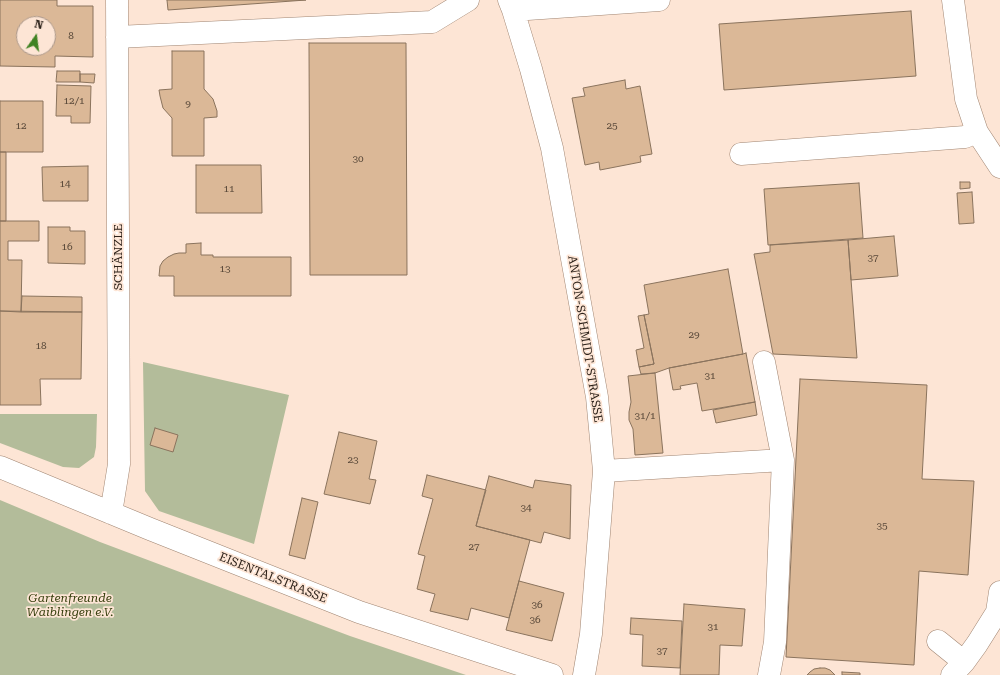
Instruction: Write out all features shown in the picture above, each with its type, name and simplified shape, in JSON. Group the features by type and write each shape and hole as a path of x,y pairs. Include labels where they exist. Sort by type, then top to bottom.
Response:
{"street":[{"name":"SCHÄNZLE","path":"111,513 119,464 117,0"},
{"path":"117,37 432,22 468,0"},
{"name":"ANTON-SCHMIDT-STRASSE","path":"584,675 591,634 604,471 597,397 552,148 531,69 511,5 659,0"},
{"path":"953,0 966,99 977,132 1000,167"},
{"path":"741,154 966,137 977,132"},
{"path":"764,362 783,460 775,642 769,675"},
{"path":"604,471 783,460"},
{"name":"EISENTALSTRASSE","path":"0,467 359,612 552,675"},
{"path":"938,641 958,669 977,644 999,605"}],"green space":[{"path":"143,362 289,395 254,544 159,511 145,491"},
{"path":"0,414 97,414 96,447 94,457 79,468 63,467 0,443"},
{"name":"Gartenfreunde Waiblingen e.V.","path":"0,500 100,542 350,636 466,675 0,675"}],"building":[{"path":"0,0 57,0 57,6 93,6 93,57 55,56 55,67 0,66"},
{"path":"167,0 306,0 168,10"},
{"path":"911,11 916,76 724,90 719,24"},
{"path":"309,43 406,43 407,275 310,275"},
{"path":"172,51 204,51 204,89 213,99 217,111 217,117 204,118 204,156 172,156 172,118 163,108 159,90 172,89"},
{"path":"57,71 80,71 80,82 56,82"},
{"path":"80,74 95,74 94,83 80,82"},
{"path":"625,80 626,89 640,86 652,154 640,156 641,162 600,170 599,162 585,165 572,98 585,96 583,88"},
{"path":"57,85 91,86 90,123 71,123 71,116 56,116"},
{"path":"0,101 43,101 43,152 0,152"},
{"path":"0,152 6,152 6,221 0,221"},
{"path":"196,165 261,165 262,213 196,213"},
{"path":"88,166 88,201 43,201 42,167"},
{"path":"960,182 970,182 970,188 960,189"},
{"path":"859,183 863,238 768,245 764,189"},
{"path":"972,192 974,223 959,224 957,193"},
{"path":"0,221 39,221 39,241 8,241 8,260 22,260 21,312 0,311"},
{"path":"48,227 70,227 70,231 85,231 85,264 48,263"},
{"path":"894,236 898,276 851,280 848,240"},
{"path":"848,240 857,358 773,354 754,254 770,252 770,245"},
{"path":"201,243 201,255 213,255 213,257 291,257 291,296 174,296 174,276 159,276 160,266 163,261 174,254 186,253 186,244"},
{"path":"728,269 743,354 669,368 655,373 641,374 639,367 654,364 644,315 649,314 644,285"},
{"path":"22,296 82,297 82,312 21,312"},
{"path":"0,311 82,312 81,379 40,379 41,405 0,405"},
{"path":"644,315 654,364 639,367 636,350 644,348 638,316"},
{"path":"746,353 755,402 702,411 697,383 680,386 681,389 673,390 669,368"},
{"path":"655,373 663,453 635,455 633,429 629,420 631,402 628,376"},
{"path":"800,379 927,385 922,479 974,481 968,575 919,571 914,665 786,657"},
{"path":"755,402 757,415 716,423 713,410"},
{"path":"155,428 178,435 173,452 150,445"},
{"path":"339,432 377,441 369,479 376,480 370,504 324,494"},
{"path":"427,475 486,490 476,526 530,540 509,618 471,608 468,620 430,611 435,594 417,589 425,556 418,554 433,499 422,496"},
{"path":"489,476 533,488 535,480 571,485 570,539 544,532 541,543 476,526"},
{"path":"302,498 318,502 305,559 289,555"},
{"path":"519,581 564,593 552,641 506,630"},
{"path":"684,604 745,609 742,646 720,645 719,675 680,675"},
{"path":"631,618 682,621 680,668 642,666 643,635 630,634"},
{"path":"820,668 830,670 835,675 807,675 814,669"},
{"path":"842,672 860,673 860,675 842,675"}]}
